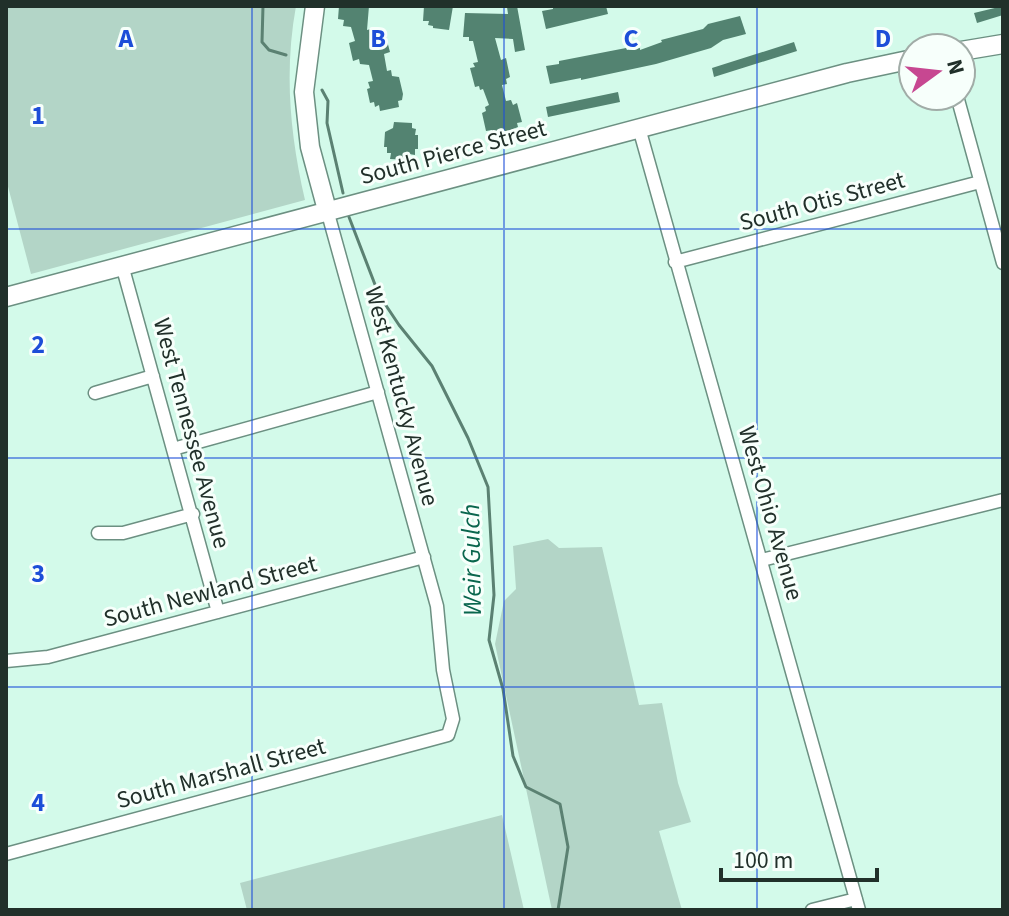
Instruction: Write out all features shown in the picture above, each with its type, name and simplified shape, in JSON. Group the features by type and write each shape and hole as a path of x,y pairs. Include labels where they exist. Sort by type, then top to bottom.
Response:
{"street":[{"path":"315,6 304,92 310,147 327,210"},
{"path":"977,48 1003,44"},
{"name":"South Pierce Street","path":"6,297 847,73 897,62"},
{"path":"961,112 1003,263"},
{"name":"West Ohio Avenue","path":"639,128 857,904"},
{"name":"South Otis Street","path":"675,262 980,182"},
{"name":"West Kentucky Avenue","path":"327,210 437,606 443,670 453,719 448,735"},
{"name":"West Tennessee Avenue","path":"122,265 218,612"},
{"path":"95,393 153,376"},
{"path":"173,449 378,392"},
{"path":"762,560 1003,500"},
{"path":"98,533 123,533 193,514"},
{"name":"South Newland Street","path":"6,661 48,657 424,557"},
{"name":"South Marshall Street","path":"6,854 448,735"},
{"path":"812,910 857,904"}],"green space":[{"path":"6,6 296,6 290,55 290,103 305,200 31,274 6,179"},
{"path":"548,539 559,548 602,547 639,705 662,703 678,783 691,822 659,831 682,910 552,910 495,644 504,601 516,589 513,546"},
{"path":"502,815 524,910 247,910 240,883"}],"building":[{"path":"339,6 369,6 367,30 375,28 379,34 385,33 390,52 384,54 387,71 391,70 392,76 399,77 403,94 402,100 398,101 399,107 380,111 379,105 375,107 374,102 370,103 367,89 370,88 368,82 373,81 369,65 360,64 359,59 353,61 349,43 355,41 351,27 343,26 344,20 338,19"},
{"path":"424,6 453,6 449,30 433,28 428,25 429,21 423,21"},
{"path":"517,6 525,50 515,52 513,39 495,38 501,60 506,58 510,77 506,79 507,84 502,85 506,101 511,100 513,105 517,103 522,122 517,123 514,132 498,137 496,133 492,134 492,130 486,131 482,113 489,105 483,89 475,87 470,68 478,62 473,41 463,37 465,13 508,14 507,7"},
{"path":"553,6 606,6 608,14 546,29 542,11 553,9"},
{"path":"1003,6 1003,15 977,23 974,13"},
{"path":"740,16 746,34 723,40 711,48 656,64 550,84 546,66 559,64 559,61 626,48 640,50 661,40 703,29 708,24"},
{"path":"794,42 797,51 714,77 712,68"},
{"path":"618,92 620,102 548,117 546,107"},
{"path":"394,122 412,123 412,128 416,129 418,149 415,149 415,155 409,154 408,160 390,159 391,153 387,153 387,147 384,147 385,132 393,128"}],"waterway":[{"name":"Weir Gulch","path":"263,6 262,42 269,50 286,55"},
{"name":"Weir Gulch","path":"322,90 328,101 327,123 343,193"},
{"name":"Weir Gulch","path":"349,217 379,295 432,366 468,438 488,487 494,595 489,640 503,689 513,756 526,787 560,804 568,847 558,910"}]}
